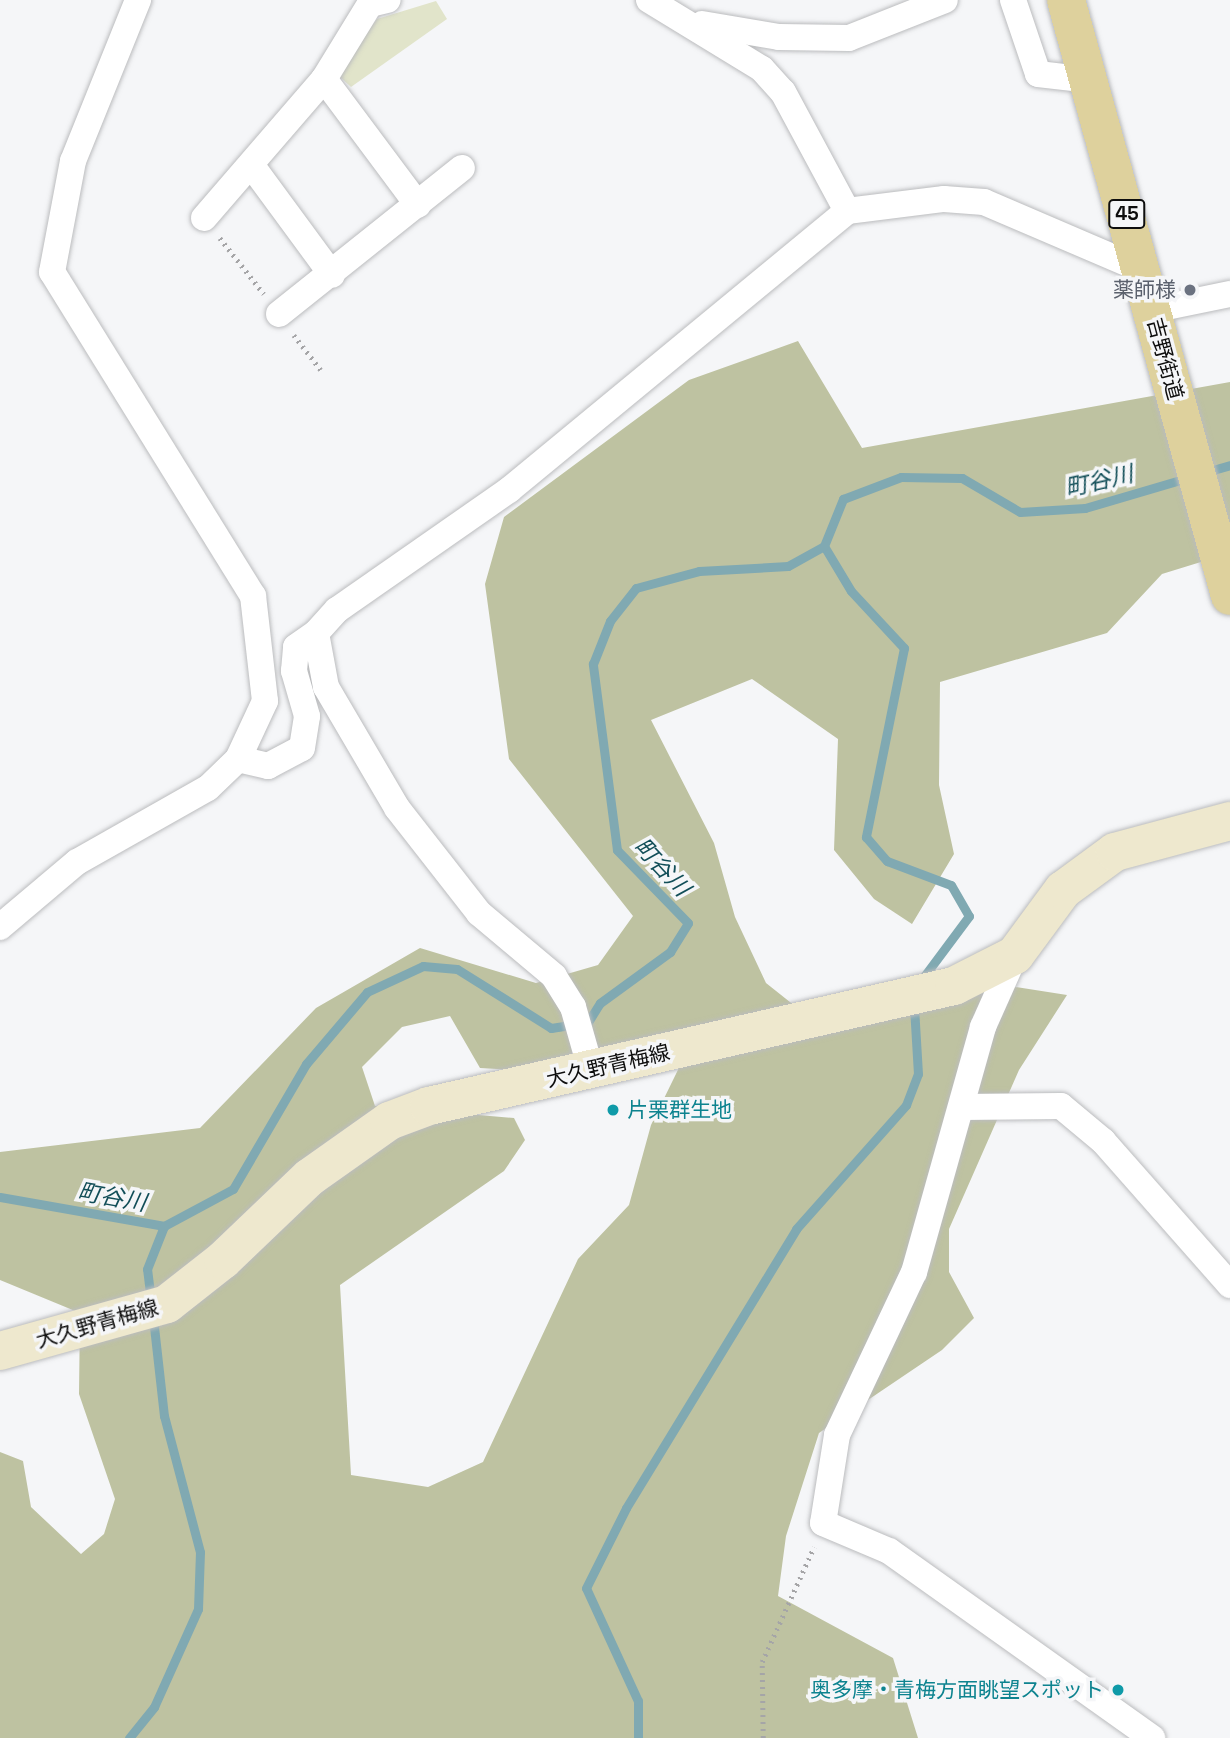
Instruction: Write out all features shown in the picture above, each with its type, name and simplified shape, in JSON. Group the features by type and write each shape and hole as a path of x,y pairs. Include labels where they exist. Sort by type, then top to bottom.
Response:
{"main road":[{"name":"吉野街道","path":"1066,0 1143,270 1230,596"},
{"name":"大久野青梅線","path":"0,1351 152,1310 223,1260 310,1177 389,1121 587,1056 913,997 988,973 1015,955 1063,890 1115,852 1230,821"}],"street":[{"path":"0,927 77,862 208,788 238,758 265,701 253,596 52,272 73,161 138,0"},
{"path":"649,0 676,20 762,69 783,92 847,211"},
{"path":"676,20 779,37 849,38 945,0"},
{"path":"1013,0 1038,74 1089,80"},
{"path":"204,218 252,166 324,79 369,1"},
{"path":"324,79 418,205"},
{"path":"252,166 331,275"},
{"path":"279,314 462,168"},
{"path":"238,758 268,766 302,748 307,716 294,671 296,647 316,633 337,610 509,491 847,211 944,199 985,202 1143,270"},
{"path":"1152,310 1230,294"},
{"path":"316,633 326,687 397,808 479,913 554,976 573,1007 587,1056"},
{"path":"1015,955 983,1027 914,1272 837,1436 823,1523 889,1551 1153,1738"},
{"path":"962,1107 1061,1106 1103,1141 1230,1285"}],"path":[{"path":"763,1738 762,1662 793,1605 823,1523"}],"green space":[{"path":"436,1 447,19 351,87 337,74 377,19"},
{"path":"798,341 862,448 1230,382 1230,553 1162,574 1107,633 940,682 939,785 954,854 912,924 874,899 834,850 838,739 752,679 651,720 714,843 735,917 766,983 805,1014 938,975 1067,995 1019,1070 949,1229 949,1272 974,1318 942,1350 819,1433 786,1536 778,1596 893,1658 918,1738 0,1738 0,1452 23,1461 31,1507 81,1554 104,1534 115,1499 79,1394 80,1313 0,1280 0,1152 200,1128 316,1008 420,948 536,983 598,965 633,916 509,759 485,584 504,517 689,380","holes":["450,1016 480,1068 531,1071 696,1033 651,1125 629,1205 578,1259 483,1462 428,1487 351,1475 340,1285 504,1171 525,1140 514,1118 375,1106 362,1067 402,1027"]}],"waterway":[{"name":"町谷川","path":"1206,472 1230,465"},
{"name":"町谷川","path":"0,1197 164,1226 233,1189 306,1064 367,992 423,966 457,969 551,1028 588,1022 600,1003 670,952 688,923 617,850 593,664 610,621 636,588 699,571 788,566 824,546 843,499 901,477 962,478 1020,512 1085,508 1190,477"},
{"path":"824,546 851,591 904,648 866,837 887,861 951,885 969,916 919,983"},
{"path":"638,1738 638,1701 586,1588 626,1508 796,1229 906,1105 918,1074 914,1006"},
{"path":"151,1301 147,1269 164,1226"},
{"path":"129,1738 154,1707 198,1609 200,1552 164,1416 153,1318"}],"place":[{"name":"薬師様","path":"1190,290"},
{"name":"片栗群生地","path":"613,1110"},
{"name":"奥多摩・青梅方面眺望スポット","path":"1118,1690"}]}
